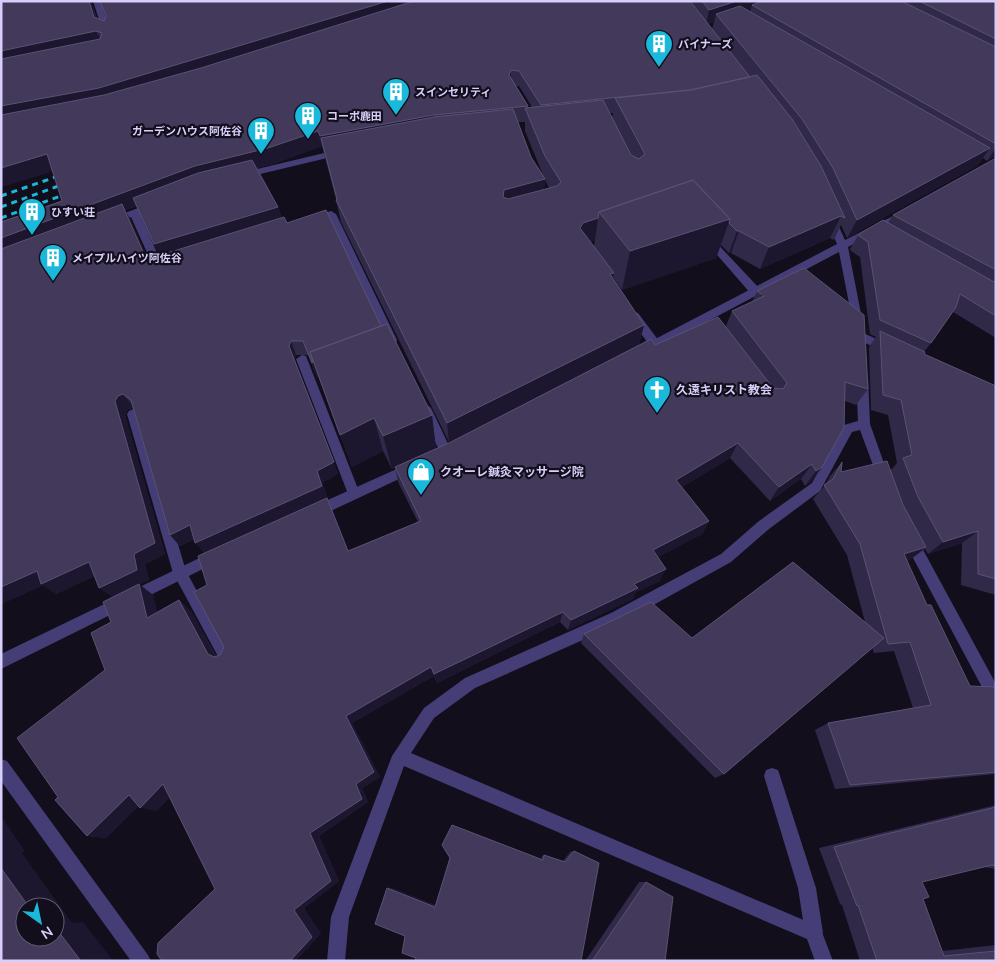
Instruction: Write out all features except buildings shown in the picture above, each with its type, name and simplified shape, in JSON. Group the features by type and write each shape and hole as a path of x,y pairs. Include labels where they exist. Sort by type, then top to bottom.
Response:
{"street":[{"path":"96,1 107,32"},
{"path":"238,177 349,150"},
{"path":"98,226 159,203"},
{"path":"629,358 655,344 711,320 756,292 843,247 879,233 909,211"},
{"path":"134,212 159,268 177,263"},
{"path":"829,213 843,247 861,341 901,356"},
{"path":"304,222 332,214 398,352"},
{"path":"698,228 756,292"},
{"path":"626,305 655,344"},
{"path":"302,359 318,383 354,494"},
{"path":"862,365 864,424 890,495"},
{"path":"422,402 446,452"},
{"path":"133,414 180,573 226,657"},
{"path":"336,961 340,917 400,756 429,712 470,683 616,618 726,558 764,525 816,487 848,428 864,424"},
{"path":"302,517 421,463"},
{"path":"905,530 996,699"},
{"path":"1,662 223,553"},
{"path":"400,756 814,933"},
{"path":"1,767 142,961"},
{"path":"772,776 807,888 814,933 824,961"}],"railway":[{"path":"1,196 67,173"},
{"path":"1,207 72,181"},
{"path":"1,218 74,191"}],"place":[{"name":"バイナーズ","path":"659,68"},
{"name":"スインセリティ","path":"396,116"},
{"name":"コーポ鹿田","path":"308,140"},
{"name":"ガーデンハウス阿佐谷","path":"261,155"},
{"name":"ひすい荘","path":"32,236"},
{"name":"メイプルハイツ阿佐谷","path":"53,282"},
{"name":"久遠キリスト教会","path":"657,414"},
{"name":"クオーレ鍼灸マッサージ院","path":"421,496"}]}
